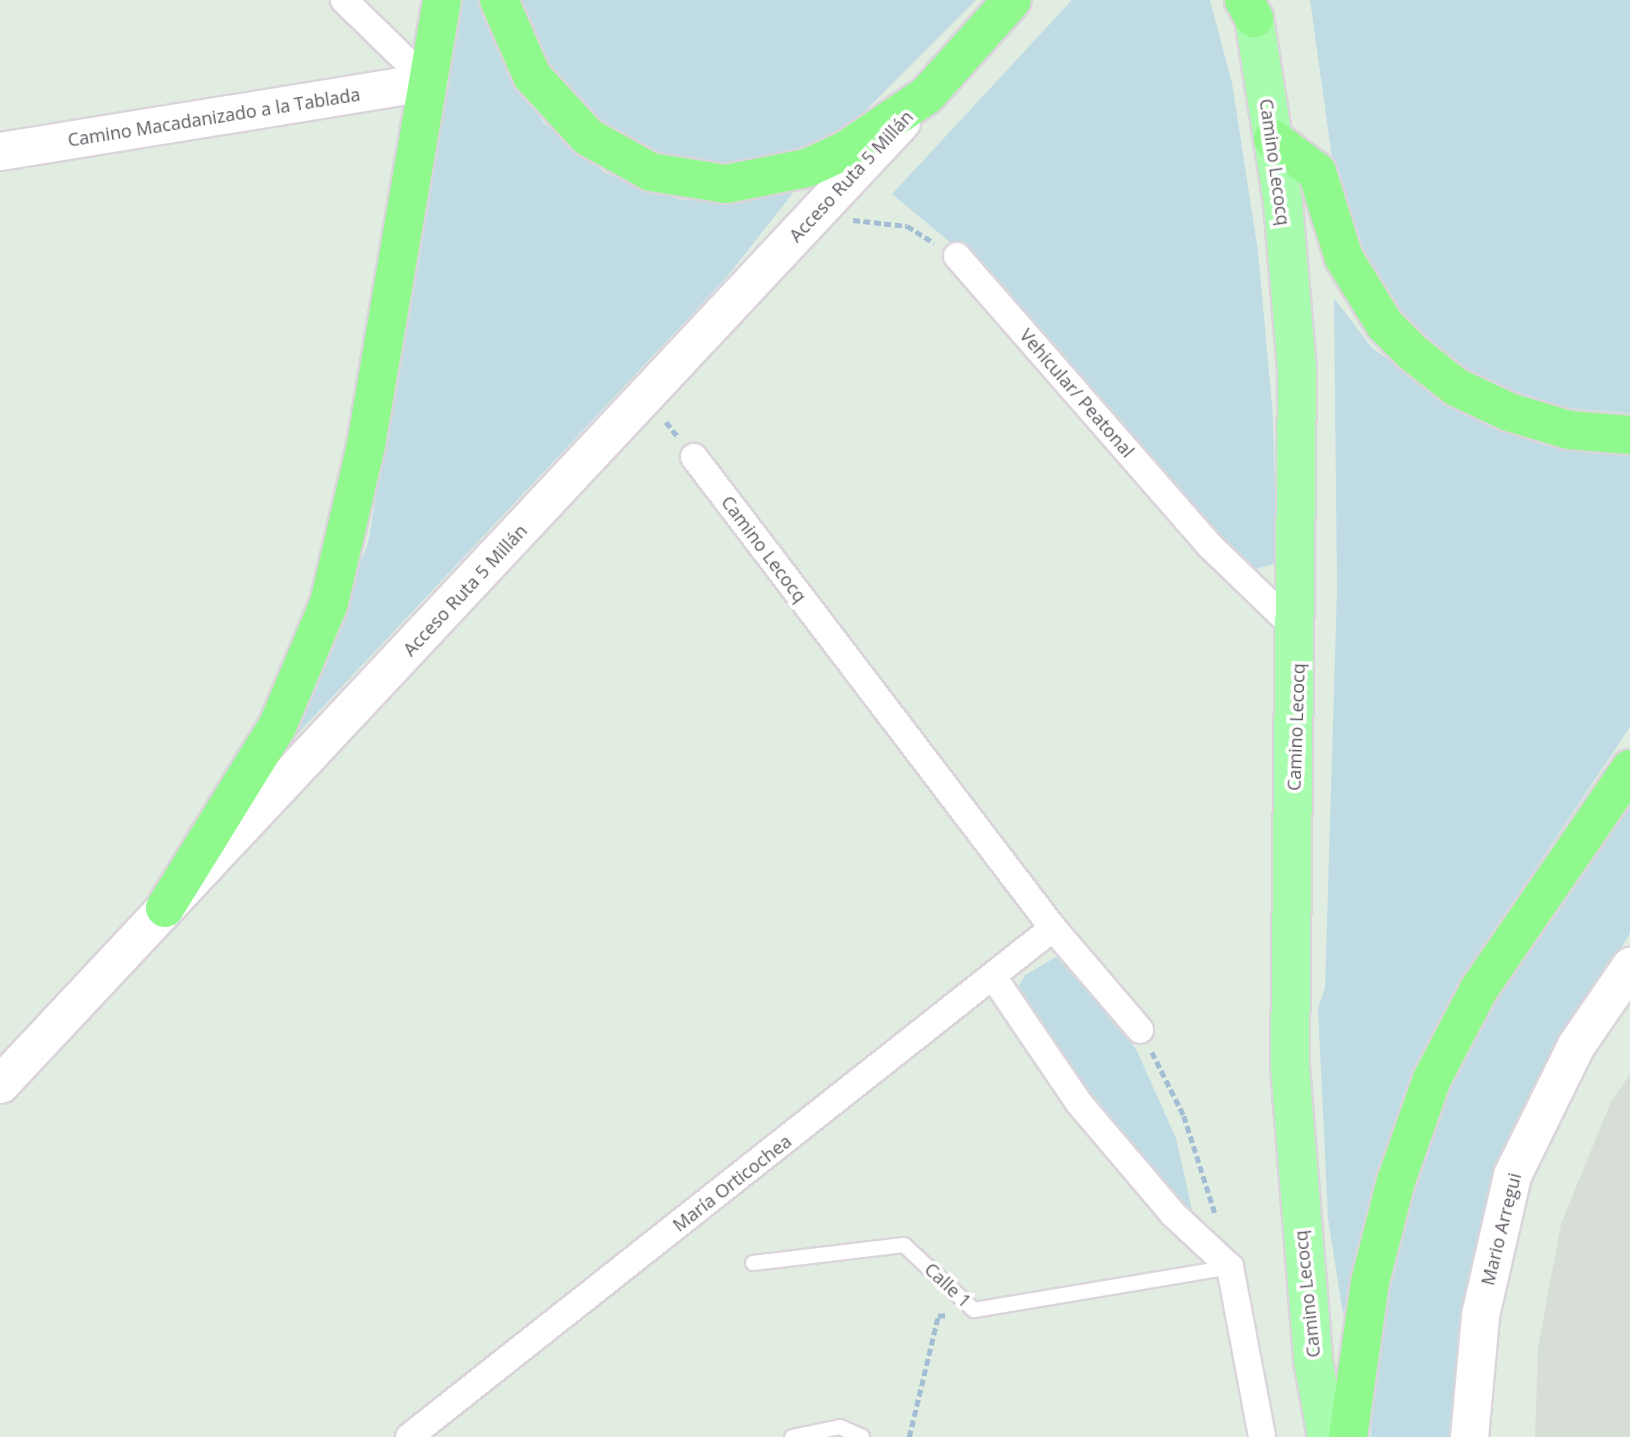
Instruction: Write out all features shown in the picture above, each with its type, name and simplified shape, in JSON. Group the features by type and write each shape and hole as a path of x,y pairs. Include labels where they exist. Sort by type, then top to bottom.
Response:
{"highway":[{"path":"165,908 277,727 329,603 366,445 442,0"},
{"path":"499,0 511,40 558,109 588,137 651,173 726,184 766,179 846,150 927,95 1012,0"},
{"path":"1273,139 1317,172 1344,258 1385,325 1413,353 1456,387 1509,412 1569,430 1630,435"},
{"path":"1348,1437 1370,1282 1396,1181 1432,1079 1494,965 1630,769"}],"main road":[{"name":"Camino Lecocq","path":"1252,6 1273,139 1297,371 1299,632 1290,1066 1312,1346 1327,1437"},
{"name":"Camino Macadanizado a la Tablada","path":"0,151 428,82"},
{"name":"Acceso Ruta 5 Millán","path":"0,1084 927,95"},
{"name":"Mario Arregui","path":"1469,1437 1480,1315 1512,1175 1576,1045 1630,966"}],"street":[{"path":"354,5 428,82"},
{"name":"Vehicular/ Peatonal","path":"957,256 1210,546 1299,632"},
{"name":"Camino Lecocq","path":"694,457 1053,928 1140,1030"},
{"name":"María Orticochea","path":"409,1437 994,978 1053,928"},
{"path":"994,978 1079,1103 1173,1214 1230,1267 1256,1436"}],"lane":[{"name":"Calle 1","path":"753,1262 904,1245 974,1310 1230,1267"},
{"path":"792,1437 840,1427 862,1437"}],"path":[{"path":"832,196 852,220 906,226 957,256"},
{"path":"646,396 694,457"},
{"path":"1140,1030 1198,1152 1230,1267"},
{"path":"909,1437 938,1316 974,1310"}],"shaded area":[{"path":"461,0 488,0 518,84 544,123 605,173 678,199 714,202 793,193 726,278 288,744 368,543"},
{"path":"518,0 976,0 837,139 751,169 674,164 605,131 555,82"},
{"path":"1072,0 1210,0 1232,83 1258,251 1273,416 1277,563 1245,572 962,252 892,194"},
{"path":"1310,0 1630,0 1630,413 1568,408 1497,387 1430,346 1397,316 1340,215"},
{"path":"1334,298 1372,348 1464,413 1566,447 1630,454 1630,727 1474,960 1426,1047 1388,1141 1343,1315 1328,1218 1318,1008 1325,988 1337,590"},
{"path":"1630,793 1630,933 1551,1066 1456,1437 1371,1437 1373,1365 1397,1228 1462,1049"},
{"path":"1056,957 1078,975 1136,1049 1176,1138 1194,1219 1065,1062 1017,989 1025,975"},
{"path":"1630,1074 1630,1437 1535,1437 1538,1347 1561,1224 1610,1104"}]}
